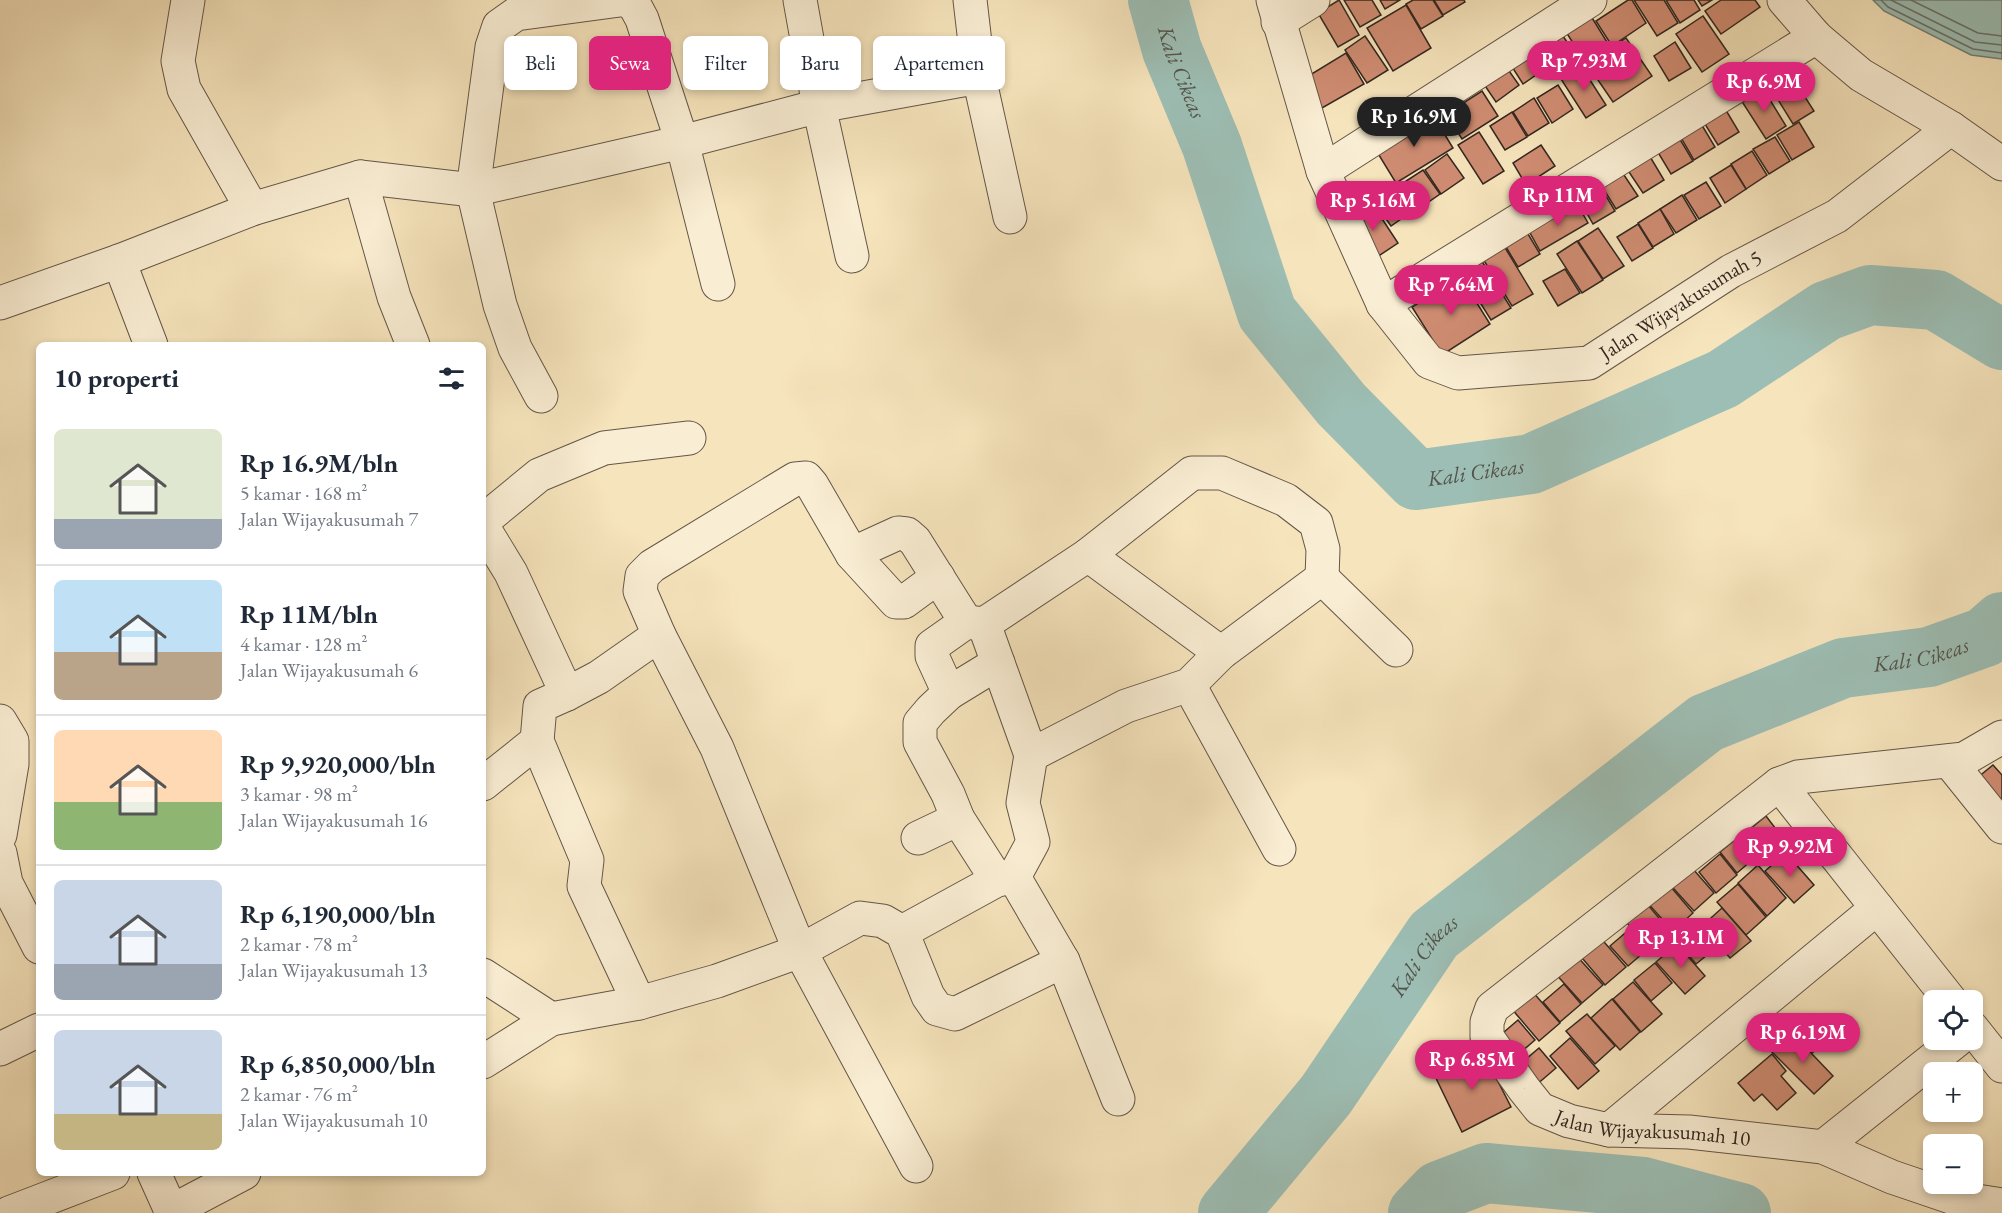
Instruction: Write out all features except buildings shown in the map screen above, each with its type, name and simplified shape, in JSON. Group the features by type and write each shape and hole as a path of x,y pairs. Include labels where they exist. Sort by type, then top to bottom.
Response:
{"street":[{"path":"188,0 178,61 184,89 252,209"},
{"path":"541,396 515,348 500,305 473,190 492,47 499,26 516,14 620,0"},
{"path":"627,0 635,6 642,19 682,142 718,284"},
{"path":"800,0 819,106 852,256"},
{"path":"970,0 974,36"},
{"path":"1276,11 1313,0"},
{"path":"1323,171 1590,0"},
{"path":"1784,0 1816,36 1861,75 1951,128 2002,164"},
{"name":"Jalan Wijayakusumah 5","path":"1276,11 1323,171 1383,304 1429,362 1458,373 1589,363 1731,271 1837,216 1951,128"},
{"path":"1383,304 1816,36"},
{"path":"0,303 119,261 252,209 360,177 473,190 682,142 819,106 907,90"},
{"path":"982,90 1010,217"},
{"path":"360,177 394,297 412,342"},
{"path":"119,261 150,342"},
{"path":"486,519 539,476 604,448 689,438"},
{"path":"949,693 932,656 932,646 1088,555 1192,473 1222,473 1286,500 1316,523 1323,549 1322,578 1396,650"},
{"path":"916,1166 800,951 717,748 659,635 640,591 642,576 652,566 795,479 806,478 852,554 896,602 904,602 938,577"},
{"path":"486,532 511,573 567,694"},
{"path":"852,554 898,533 907,534 915,541 938,577 975,623 998,663 1031,755 1023,803 1033,842 1005,878 902,932"},
{"path":"1088,555 1221,653"},
{"path":"1031,755 1126,706 1189,685 1221,653 1322,578"},
{"path":"639,1003 584,886 587,860 537,741 540,706 599,677 659,635"},
{"path":"998,663 949,693 931,710 920,723 920,742 948,794 958,819 1005,878 1063,961 1118,1099"},
{"path":"1189,685 1279,849"},
{"path":"0,721 12,741 12,764 2,804 0,835"},
{"name":"Jalan Wijayakusumah 10","path":"2002,737 1964,759 1798,777 1779,784 1492,1008 1487,1022 1487,1037 1540,1109 1569,1121 1609,1130 1689,1132 1823,1147 1892,1177 1951,1197 2002,1205"},
{"path":"486,782 537,741"},
{"path":"1949,761 2002,827"},
{"path":"1779,784 1942,990"},
{"path":"918,838 958,819"},
{"path":"0,853 6,883 36,941"},
{"path":"1609,1130 1877,908"},
{"path":"486,1060 551,1019 639,1003 717,981 800,951 860,918 883,921 902,932 928,996 938,1009 955,1014 1063,961"},
{"path":"486,977 551,1019"},
{"path":"0,1049 36,1031"},
{"path":"1983,1042 2002,1066"},
{"path":"1823,1147 1944,1050"},
{"path":"9,1213 105,1176"},
{"path":"155,1176 172,1212 238,1176"}],"water":[{"path":"1873,0 2002,0 2002,59 1971,55 1884,11"}],"waterway":[{"name":"Kali Cikeas","path":"1158,0 1172,50 1212,146 1267,313 1341,404 1416,480 1531,464 1723,379 1826,311 1870,295 1936,300 2002,340"},
{"name":"Kali Cikeas","path":"1228,1213 1326,1095 1434,935 1706,723 1843,668 1929,657 1985,637 2002,622"},
{"name":"Kali Cikeas","path":"1418,1213 1439,1191 1486,1173 1643,1187 1741,1213"}]}
